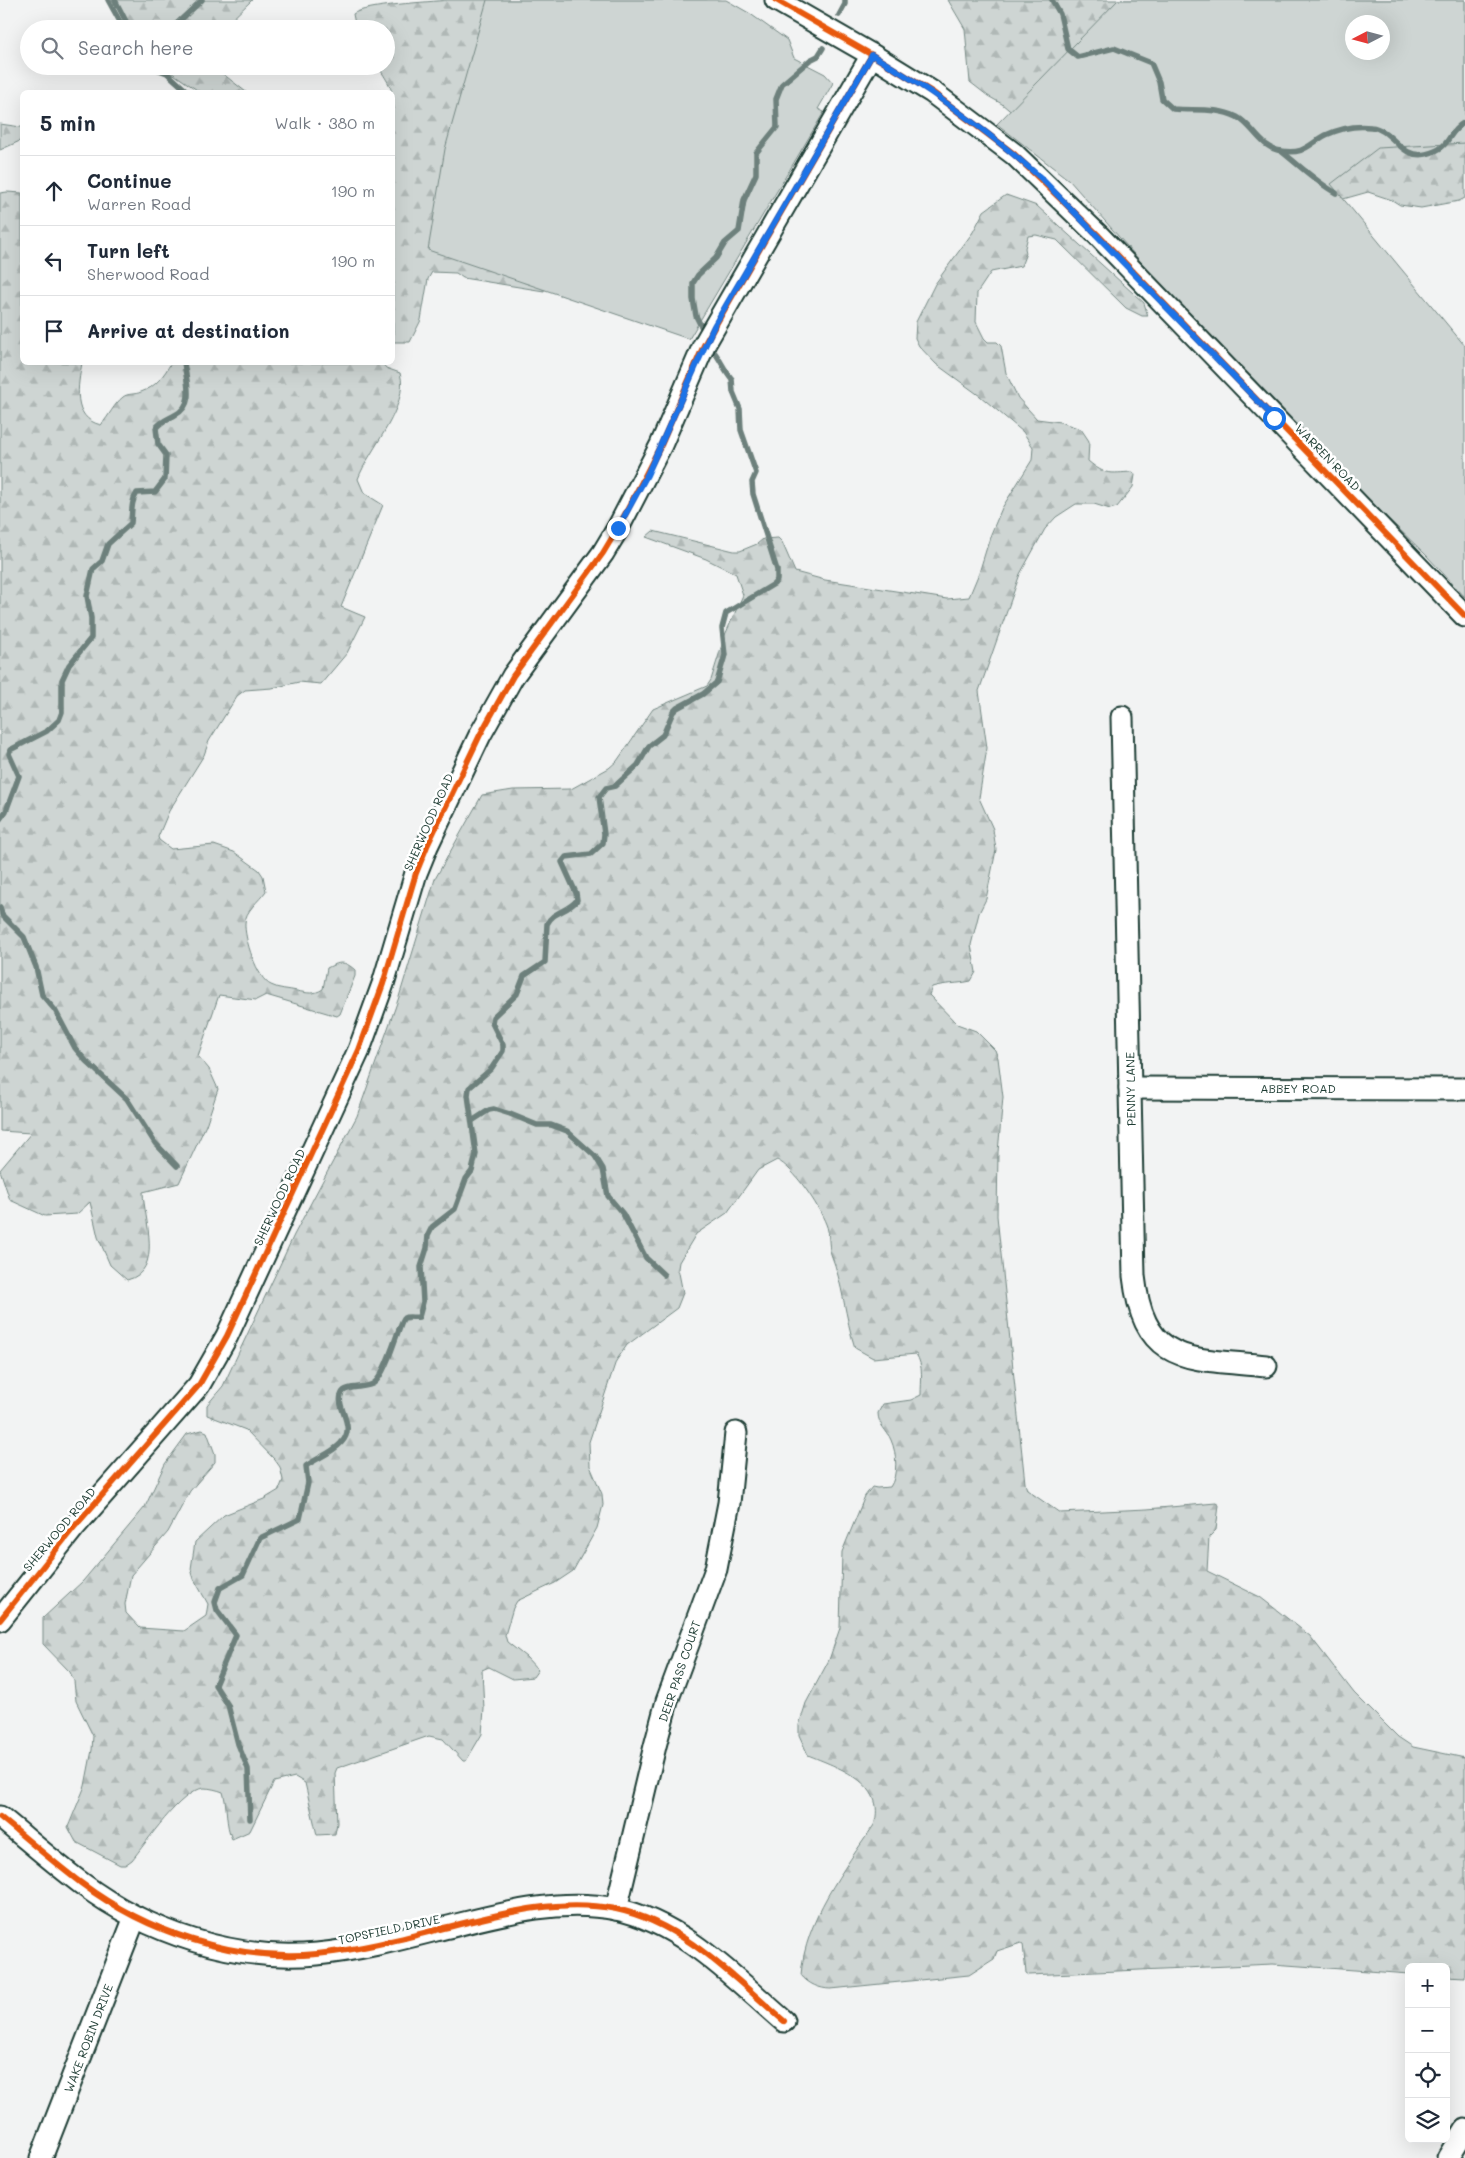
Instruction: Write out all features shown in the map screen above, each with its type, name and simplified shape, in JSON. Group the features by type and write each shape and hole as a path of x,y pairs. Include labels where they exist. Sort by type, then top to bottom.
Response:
{"street":[{"name":"WARREN ROAD","path":"776,0 872,55 957,110 1014,154 1041,178 1465,616"},
{"name":"SHERWOOD ROAD","path":"0,1620 75,1526 171,1420 199,1385 212,1364 227,1336 360,1050 383,984 416,873 480,735 518,669 603,554 618,528 654,460 711,332 872,55"},
{"name":"PENNY LANE","path":"1122,717 1134,1276 1139,1308 1145,1324 1163,1346 1176,1354 1207,1360 1266,1366"},
{"name":"ABBEY ROAD","path":"1130,1088 1465,1089"},
{"name":"DEER PASS COURT","path":"616,1909 652,1755 667,1701 716,1569 729,1503 736,1434"},
{"name":"TOPSFIELD DRIVE","path":"0,1817 81,1884 135,1917 168,1931 227,1948 284,1955 315,1954 382,1943 523,1909 582,1905 616,1909 668,1928 691,1943 784,2020"},
{"name":"WAKE ROBIN DRIVE","path":"41,2158 135,1917"},
{"path":"1448,2158 1465,2130"}],"green space":[{"path":"111,0 252,0 231,20 125,20"},
{"path":"448,0 707,0 548,279 544,291 463,278 456,273 432,272 428,279 421,320 410,342 395,342 395,90 390,90 383,75 395,75 395,20 354,20 353,14 370,8"},
{"path":"487,0 726,0 749,13 787,40 794,58 825,74 833,83 818,109 824,112 689,339 428,250 445,149"},
{"path":"948,0 1465,0 1465,198 1459,201 1421,208 1400,205 1392,200 1368,192 1322,205 1054,148 1002,104 970,82 965,29"},
{"path":"1118,0 1465,0 1465,143 1378,148 1331,184 1465,346 1465,597 1426,555 1312,445 1191,319 1069,180 997,124"},
{"path":"175,75 224,75 243,90 197,90"},
{"path":"0,124 20,127 20,141 0,150"},
{"path":"0,193 20,193 20,365 82,365 78,390 79,400 85,415 91,421 101,425 123,397 139,393 151,387 170,365 384,365 386,368 400,373 402,386 394,413 358,479 364,493 383,505 341,607 365,617 347,653 321,684 299,682 272,688 245,690 237,696 209,741 204,755 169,811 158,837 159,840 171,849 214,845 234,852 259,870 263,876 266,891 247,914 245,930 256,967 271,985 310,993 317,992 323,989 327,968 341,963 355,970 355,976 340,1014 337,1016 266,995 256,1000 219,995 198,1056 209,1069 218,1089 206,1125 179,1183 143,1192 149,1255 145,1266 138,1275 127,1280 110,1265 98,1237 90,1202 77,1214 45,1216 10,1200 0,1170 31,1133 0,1131"},
{"path":"1006,195 1037,206 1144,303 1148,316 1142,316 1126,308 1057,240 1036,235 1028,236 1025,248 1026,253 1021,266 991,272 977,293 976,322 988,342 997,342 1001,346 1006,373 1018,398 1037,419 1060,422 1081,429 1089,441 1088,461 1094,466 1108,472 1133,472 1135,475 1133,487 1117,507 1110,509 1094,504 1076,504 1056,517 1045,529 1020,574 979,691 987,748 979,798 993,829 996,850 986,899 979,913 971,945 976,972 971,981 932,987 929,995 957,1024 976,1031 995,1050 998,1058 1003,1097 998,1152 997,1216 1025,1483 1027,1490 1060,1513 1147,1509 1216,1503 1219,1505 1216,1530 1209,1537 1207,1571 1260,1597 1310,1636 1354,1693 1398,1737 1413,1747 1465,1758 1465,1977 1450,1976 1450,1963 1405,1963 1405,1974 1273,1964 1029,1975 1026,1973 1023,1944 1021,1943 997,1951 994,1959 969,1975 831,1989 814,1985 801,1975 804,1955 818,1915 839,1877 874,1825 876,1810 874,1798 857,1779 833,1765 808,1755 799,1735 799,1725 806,1703 829,1660 840,1628 842,1552 865,1496 872,1487 890,1487 893,1482 896,1464 893,1445 879,1421 878,1413 883,1404 911,1400 921,1395 922,1374 916,1354 873,1358 855,1348 830,1250 826,1224 805,1188 784,1164 777,1160 758,1170 727,1213 696,1234 679,1262 678,1268 683,1293 677,1308 627,1345 616,1361 589,1442 590,1466 602,1494 603,1505 597,1528 573,1571 555,1583 517,1601 513,1608 505,1635 507,1642 526,1657 538,1670 533,1677 513,1679 489,1667 482,1670 484,1709 482,1734 466,1761 463,1761 443,1739 429,1736 337,1768 335,1773 337,1823 335,1834 317,1835 305,1783 295,1777 274,1782 250,1831 232,1839 228,1828 223,1792 204,1788 195,1791 175,1807 132,1860 125,1865 120,1865 76,1842 68,1827 85,1786 93,1736 76,1701 74,1681 70,1672 43,1644 43,1618 83,1581 145,1507 165,1464 187,1434 202,1430 207,1432 215,1454 215,1462 190,1491 168,1532 131,1575 125,1604 126,1613 140,1628 184,1631 206,1616 208,1604 194,1579 191,1569 195,1542 224,1515 264,1499 279,1490 283,1480 280,1467 275,1460 246,1430 207,1415 207,1405 223,1386 294,1235 357,1116 399,997 435,879 482,795 513,790 571,789 609,768 617,761 653,709 707,686 711,680 725,635 743,595 736,574 706,559 646,537 653,531 734,551 740,551 757,544 763,539 778,538 782,542 795,572 825,580 947,599 969,597 1002,508 1032,460 1033,447 1023,432 980,396 936,364 919,346 915,338 916,322 935,284 973,232 984,211"}],"waterway":[{"path":"108,0 119,20"},
{"path":"115,0 125,20"},
{"path":"181,20 202,0"},
{"path":"839,15 845,0"},
{"path":"1052,0 1060,14 1068,49 1078,57 1114,48 1151,63 1159,82 1162,99 1173,109 1222,112 1237,117 1273,149 1289,152 1301,150 1331,133 1348,128 1371,127 1379,129 1410,153 1417,155 1426,154 1441,148 1454,131 1465,122"},
{"path":"702,328 696,316 693,283 698,275 716,258 725,243 739,231 744,200 756,174 756,153 777,127 776,99 782,84 810,60 818,56 823,48"},
{"path":"169,75 186,90"},
{"path":"1281,151 1315,179 1336,193"},
{"path":"250,1819 248,1769 238,1744 228,1705 215,1685 236,1635 217,1610 215,1602 220,1588 243,1575 260,1538 300,1519 308,1483 306,1466 333,1450 346,1437 347,1423 340,1398 342,1393 348,1389 374,1383 384,1369 404,1318 419,1317 423,1302 421,1267 427,1248 428,1235 432,1227 455,1209 466,1179 472,1171 476,1154 468,1095 469,1088 491,1069 503,1051 503,1045 492,1023 493,1017 517,994 524,976 545,962 547,924 553,916 577,900 576,893 562,862 566,857 591,854 603,843 604,834 599,797 606,788 615,786 638,765 649,746 663,735 673,712 677,708 703,694 717,682 725,655 722,628 726,613 774,584 777,580 777,570 753,494 752,482 756,473 741,430 740,409 733,392 732,379 712,349"},
{"path":"0,819 6,811 19,776 9,754 10,750 47,731 59,720 62,712 62,680 69,665 91,638 91,618 87,596 93,569 102,561 108,544 131,523 133,503 137,493 155,492 165,479 166,455 158,444 156,428 162,422 181,411 186,405 188,384 185,365"},
{"path":"0,907 2,915 24,937 36,967 42,995 55,1010 75,1048 86,1061 127,1099 155,1143 177,1166"},
{"path":"472,1121 489,1110 494,1109 537,1125 551,1125 567,1131 595,1156 603,1169 608,1196 623,1214 646,1258 664,1275"}],"cycle path":[{"path":"776,0 932,92 1014,154 1099,236 1465,616"},
{"path":"0,1620 75,1526 199,1385 227,1336 359,1050 383,984 416,873 480,735 513,676 603,553 618,528 661,445 704,345 872,55"},
{"path":"0,1817 81,1883 106,1900 134,1916 163,1929 223,1948 286,1955 317,1954 377,1944 502,1914 570,1905 593,1906 616,1909 640,1916 663,1926 685,1939 727,1970 784,2021"}],"route":[{"path":"618,528 647,475 714,326 872,55 932,92 957,110 1014,154 1041,178 1274,418"}]}
